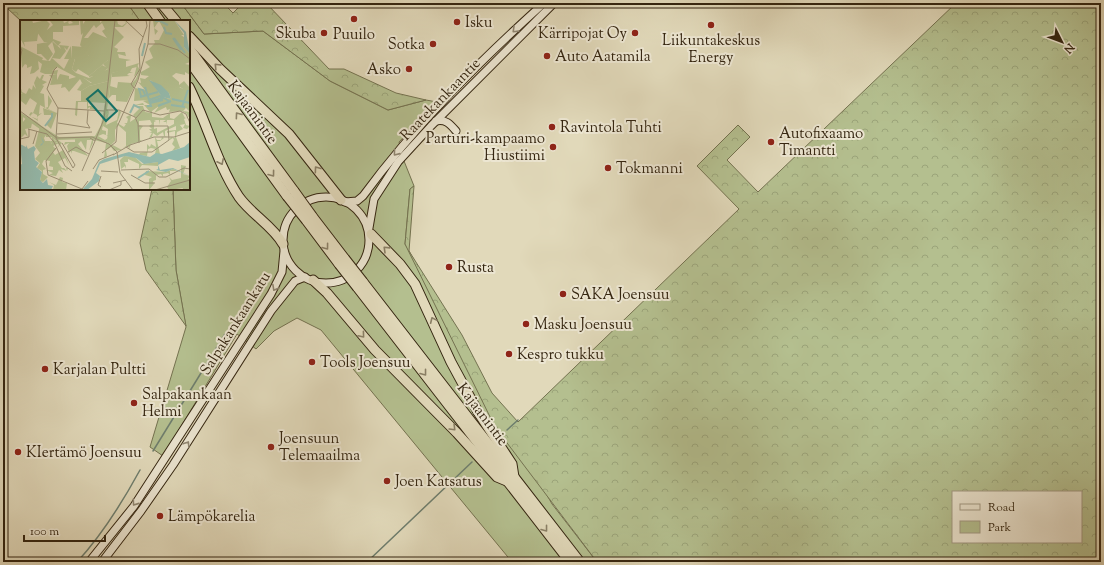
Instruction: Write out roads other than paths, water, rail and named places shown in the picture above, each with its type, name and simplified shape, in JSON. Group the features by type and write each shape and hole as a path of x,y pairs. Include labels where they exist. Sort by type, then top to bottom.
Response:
{"highway":[{"path":"140,3 151,20"},
{"path":"146,3 159,20"},
{"path":"156,3 168,20"},
{"path":"161,3 175,20"},
{"path":"190,37 220,69 289,134 343,201"},
{"name":"Kajaanintie","path":"190,49 291,194"},
{"name":"Kajaanintie","path":"190,62 512,481 570,562"},
{"path":"190,89 216,150 239,197 259,220 278,234 283,247"},
{"path":"309,279 327,293 374,350 457,433 497,477 512,481 512,464 474,406 451,362 415,284 400,264 370,231"},
{"name":"Kajaanintie","path":"512,481 580,562"}],"main road":[{"name":"Raatekankaantie","path":"343,201 357,201 363,196 405,142 441,103 544,3"},
{"name":"Raatekankaantie","path":"370,231 372,207 378,191 398,162 436,121 554,3"},
{"path":"436,121 442,120 448,122 456,131"},
{"path":"318,198 343,201 358,211 370,231 369,252 360,267 353,274 338,281 309,279 292,267 283,247 282,235 286,222 300,204 318,198"},
{"name":"Salpakankaankatu","path":"89,562 137,500 271,294 282,272 283,247"},
{"name":"Salpakankaankatu","path":"102,562 141,511 173,465 271,311 295,281 309,279"}],"waterway":[{"path":"153,451 225,334"},
{"path":"507,430 518,420"},
{"path":"367,562 472,462"},
{"path":"77,562 95,541 111,518 140,470"}],"place":[{"name":"Puuilo","path":"354,19"},
{"name":"Isku","path":"457,22"},
{"name":"Liikuntakeskus Energy","path":"711,25"},
{"name":"Skuba","path":"324,33"},
{"name":"Kärripojat Oy","path":"635,33"},
{"name":"Sotka","path":"433,44"},
{"name":"Auto Aatamila","path":"547,56"},
{"name":"Asko","path":"409,69"},
{"name":"Ravintola Tuhti","path":"552,127"},
{"name":"Autofixaamo Timantti","path":"771,142"},
{"name":"Parturi-kampaamo Hiustiimi","path":"553,147"},
{"name":"Tokmanni","path":"608,168"},
{"name":"Rusta","path":"449,267"},
{"name":"SAKA Joensuu","path":"563,294"},
{"name":"Masku Joensuu","path":"526,324"},
{"name":"Kespro tukku","path":"509,354"},
{"name":"Tools Joensuu","path":"312,362"},
{"name":"Karjalan Pultti","path":"45,369"},
{"name":"Salpakankaan Helmi","path":"134,403"},
{"name":"Joensuun Telemaailma","path":"271,447"},
{"name":"KIertämö Joensuu","path":"18,452"},
{"name":"Joen Katsatus","path":"387,481"},
{"name":"Lämpökarelia","path":"160,516"}]}
